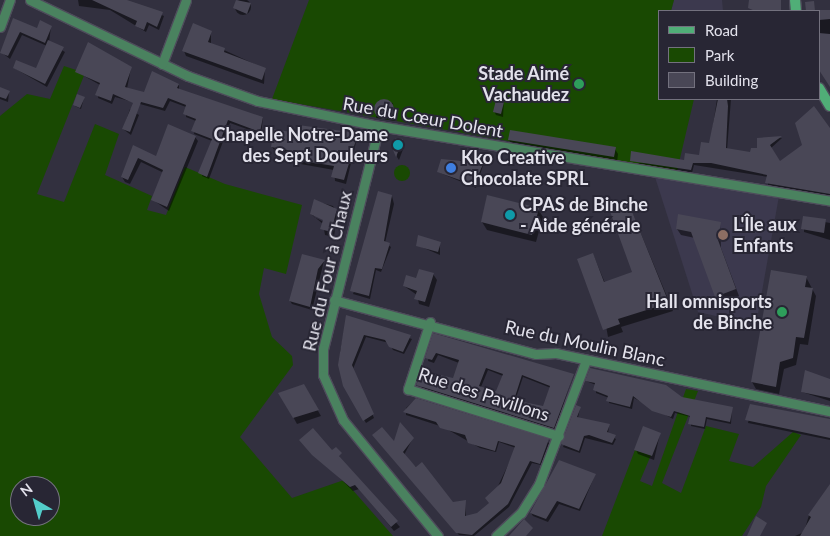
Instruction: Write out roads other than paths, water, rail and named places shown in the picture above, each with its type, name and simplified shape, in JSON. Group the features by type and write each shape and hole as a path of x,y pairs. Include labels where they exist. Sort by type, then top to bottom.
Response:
{"main road":[{"path":"820,90 830,106"}],"street":[{"path":"0,27 10,0"},
{"name":"Rue du Cœur Dolent","path":"30,0 162,64 258,101 379,126 830,201"},
{"path":"162,64 186,0"},
{"name":"Rue du Four à Chaux","path":"379,126 334,300 322,359 333,405 438,536"},
{"name":"Rue du Moulin Blanc","path":"334,300 430,322 536,354 586,360 830,411"},
{"name":"Rue des Pavillons","path":"430,322 408,389 559,436"},
{"path":"496,536 527,504 559,436 586,360"}],"place":[{"name":"Stade Aimé Vachaudez","path":"579,84"},
{"name":"Chapelle Notre-Dame des Sept Douleurs","path":"398,145"},
{"name":"Kko Creative Chocolate SPRL","path":"451,168"},
{"name":"CPAS de Binche - Aide générale","path":"510,215"},
{"name":"L'Île aux Enfants","path":"723,235"},
{"name":"Hall omnisports de Binche","path":"782,312"}]}
